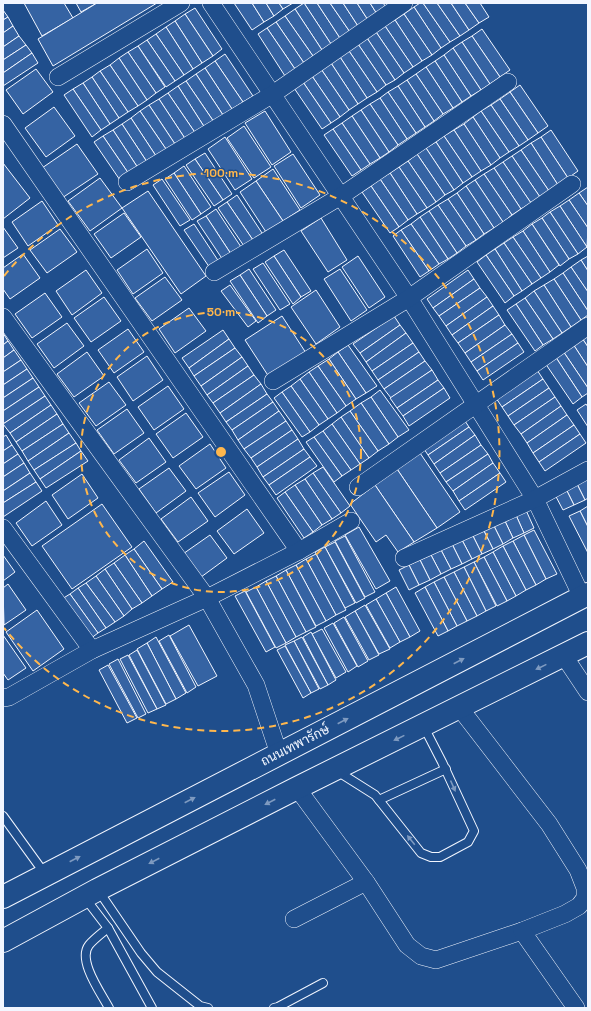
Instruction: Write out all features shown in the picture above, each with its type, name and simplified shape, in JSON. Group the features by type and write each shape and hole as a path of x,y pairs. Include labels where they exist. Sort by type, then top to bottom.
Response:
{"main road":[{"name":"ถนนเทพารักษ์","path":"3,897 585,596"},
{"path":"3,941 91,893 334,769 588,643"}],"street":[{"path":"58,77 182,3"},
{"path":"211,3 409,298 534,499 585,596"},
{"path":"127,182 273,94 404,3"},
{"path":"214,272 341,196 508,82"},
{"path":"3,124 299,551"},
{"path":"273,381 409,298 572,184"},
{"path":"3,318 207,598 256,685 279,754"},
{"path":"358,487 588,326"},
{"path":"404,558 534,499 588,470"},
{"path":"3,698 9,697 92,650 207,598 299,551 351,521"},
{"path":"3,528 92,650"},
{"path":"564,656 588,692"},
{"path":"297,788 366,882 407,945 421,956 436,960 522,931 565,914 579,906 585,898 586,888 578,870 549,824 459,707"},
{"path":"294,919 366,882"},
{"path":"522,931 576,1008"}],"lane":[{"path":"334,769 375,795 421,853 431,857 440,857 468,842 474,831 446,769 423,726"},
{"path":"379,800 446,769"},
{"path":"3,816 45,874"},
{"path":"91,893 108,928 152,1008"},
{"path":"91,893 157,972 200,1006 208,1008"},
{"path":"108,928 88,946 85,957 88,969 109,1008"},
{"path":"274,1008 323,983"}],"building":[{"path":"24,3 64,3 73,18 42,36"},
{"path":"76,3 97,3 81,12"},
{"path":"97,3 157,3 53,66 38,39"},
{"path":"234,3 252,3 264,22 252,30"},
{"path":"252,3 266,3 274,16 264,22"},
{"path":"266,3 279,3 283,9 274,16"},
{"path":"279,3 293,3 283,9"},
{"path":"304,3 317,3 340,38 331,44"},
{"path":"304,3 331,44 322,50 295,9"},
{"path":"317,3 330,3 350,32 340,38"},
{"path":"330,3 343,3 358,26 350,32"},
{"path":"343,3 357,3 368,20 358,26"},
{"path":"357,3 370,3 377,14 368,20"},
{"path":"370,3 383,3 386,7 377,14"},
{"path":"420,3 423,3 450,42 441,48 414,7"},
{"path":"423,3 437,3 460,36 450,42"},
{"path":"437,3 451,3 469,30 460,36"},
{"path":"451,3 465,3 479,23 469,30"},
{"path":"465,3 480,3 489,17 479,23"},
{"path":"414,7 441,48 432,55 404,14"},
{"path":"195,8 222,49 213,56 185,14"},
{"path":"295,9 322,50 313,56 285,16"},
{"path":"3,10 8,17 3,20"},
{"path":"185,14 213,56 202,63 175,21"},
{"path":"404,14 432,55 422,61 395,20"},
{"path":"285,16 313,56 304,63 276,22"},
{"path":"8,17 13,26 3,33 3,20"},
{"path":"395,20 422,61 413,67 385,26"},
{"path":"175,21 202,63 193,69 166,27"},
{"path":"276,22 304,63 295,69 267,28"},
{"path":"13,26 19,36 3,47 3,33"},
{"path":"385,26 413,67 404,73 376,32"},
{"path":"166,27 193,69 184,75 156,34"},
{"path":"267,28 295,69 285,76 258,34"},
{"path":"482,29 510,70 500,77 472,36"},
{"path":"376,32 404,73 395,80 367,38"},
{"path":"156,34 184,75 175,81 147,40"},
{"path":"19,36 26,45 3,60 3,47"},
{"path":"472,36 500,77 490,84 462,42"},
{"path":"367,38 395,80 386,85 358,44"},
{"path":"147,40 175,81 166,87 138,46"},
{"path":"462,42 490,84 481,90 453,48"},
{"path":"358,44 386,85 377,92 349,51"},
{"path":"26,45 32,53 3,73 3,60"},
{"path":"138,46 165,87 156,93 128,52"},
{"path":"453,48 481,90 471,96 444,55"},
{"path":"349,51 377,92 367,98 340,57"},
{"path":"128,52 156,93 147,100 119,58"},
{"path":"32,53 38,63 3,86 3,73"},
{"path":"225,54 253,96 243,102 215,61"},
{"path":"444,55 471,96 462,102 435,61"},
{"path":"340,57 367,98 358,104 331,63"},
{"path":"119,58 147,100 138,106 110,65"},
{"path":"215,61 243,102 232,109 205,68"},
{"path":"435,61 462,102 453,108 426,67"},
{"path":"331,63 358,104 349,110 321,69"},
{"path":"110,65 138,106 128,112 100,71"},
{"path":"426,67 453,108 443,114 416,74"},
{"path":"205,68 232,109 223,115 196,74"},
{"path":"36,69 53,92 23,114 6,90"},
{"path":"321,69 349,110 340,117 312,76"},
{"path":"100,71 128,112 119,118 92,77"},
{"path":"196,74 223,115 214,122 186,81"},
{"path":"416,74 443,114 434,121 407,80"},
{"path":"312,76 340,117 331,123 303,82"},
{"path":"92,77 119,118 110,124 83,83"},
{"path":"407,80 434,121 425,127 398,86"},
{"path":"186,81 214,122 205,128 178,86"},
{"path":"303,82 331,123 322,129 294,88"},
{"path":"83,83 110,124 101,130 73,89"},
{"path":"520,85 548,126 538,133 510,92"},
{"path":"178,86 205,128 196,134 168,93"},
{"path":"398,86 425,127 416,133 388,92"},
{"path":"73,89 101,130 92,137 64,95"},
{"path":"388,92 416,133 407,139 380,98"},
{"path":"510,92 538,133 528,140 500,99"},
{"path":"168,93 196,134 186,140 159,99"},
{"path":"380,98 407,139 398,145 370,104"},
{"path":"159,99 186,140 177,147 149,105"},
{"path":"500,99 528,140 519,146 491,105"},
{"path":"370,104 398,145 389,152 361,110"},
{"path":"149,105 177,147 168,152 140,111"},
{"path":"491,105 519,146 509,152 481,111"},
{"path":"54,107 75,136 46,157 25,128"},
{"path":"361,110 389,152 380,158 352,116"},
{"path":"140,111 168,152 158,159 131,118"},
{"path":"265,111 291,152 272,165 245,123"},
{"path":"481,111 509,152 500,158 473,117"},
{"path":"352,116 380,158 370,164 342,123"},
{"path":"473,117 500,158 491,165 464,124"},
{"path":"131,118 158,159 149,165 122,124"},
{"path":"342,123 370,164 361,170 333,129"},
{"path":"122,124 149,165 140,171 113,130"},
{"path":"464,124 491,165 481,171 454,130"},
{"path":"244,126 271,167 254,178 227,138"},
{"path":"333,129 361,170 352,176 324,135"},
{"path":"113,130 140,171 131,177 103,136"},
{"path":"454,130 481,171 472,177 444,136"},
{"path":"551,130 578,171 568,178 541,137"},
{"path":"103,136 131,177 122,183 94,142"},
{"path":"444,136 472,177 463,183 436,142"},
{"path":"225,137 252,179 235,190 208,149"},
{"path":"541,137 568,178 558,185 531,143"},
{"path":"436,142 463,183 454,190 426,148"},
{"path":"531,143 558,185 549,191 521,150"},
{"path":"77,144 98,174 62,198 42,168"},
{"path":"426,148 454,190 445,195 417,154"},
{"path":"521,150 549,191 540,197 512,156"},
{"path":"205,153 232,194 223,200 195,159"},
{"path":"293,154 320,195 301,208 274,166"},
{"path":"417,154 445,195 436,202 408,161"},
{"path":"512,156 540,197 531,203 503,162"},
{"path":"195,159 223,200 214,206 186,165"},
{"path":"408,161 436,202 427,208 399,167"},
{"path":"503,162 531,203 521,209 494,168"},
{"path":"3,163 30,198 3,219"},
{"path":"184,166 211,207 201,214 174,173"},
{"path":"399,167 427,208 417,214 390,173"},
{"path":"494,168 521,209 512,215 484,174"},
{"path":"273,169 300,210 283,221 256,181"},
{"path":"174,173 201,214 192,220 165,179"},
{"path":"390,173 417,214 408,220 380,179"},
{"path":"484,174 512,215 503,222 475,180"},
{"path":"100,178 122,208 90,231 68,201"},
{"path":"162,179 190,220 180,226 153,185"},
{"path":"380,179 408,220 399,227 371,186"},
{"path":"475,180 503,222 494,228 466,186"},
{"path":"256,181 283,221 266,232 240,192"},
{"path":"371,186 399,227 390,233 362,192"},
{"path":"466,186 494,228 484,234 457,193"},
{"path":"588,187 588,206 579,193"},
{"path":"148,191 206,276 181,294 122,208"},
{"path":"457,193 484,234 476,240 448,199"},
{"path":"579,193 588,206 588,228 569,200"},
{"path":"237,195 264,236 255,243 227,202"},
{"path":"448,199 476,240 466,246 438,205"},
{"path":"569,200 588,228 587,247 560,206"},
{"path":"42,201 58,225 28,246 12,222"},
{"path":"227,202 255,243 246,249 218,208"},
{"path":"438,205 466,246 457,253 429,211"},
{"path":"560,206 587,247 578,254 550,212"},
{"path":"216,209 243,250 233,257 206,216"},
{"path":"429,211 457,253 448,259 420,217"},
{"path":"550,212 578,254 569,259 542,218"},
{"path":"124,213 141,237 111,258 94,234"},
{"path":"206,216 233,257 225,263 197,221"},
{"path":"420,217 448,259 439,264 411,224"},
{"path":"321,218 347,260 328,272 301,231"},
{"path":"542,218 569,259 560,266 532,224"},
{"path":"194,224 221,265 212,271 184,230"},
{"path":"411,224 439,264 429,271 401,230"},
{"path":"532,224 559,265 550,272 523,231"},
{"path":"3,227 18,248 3,258"},
{"path":"60,229 77,252 47,273 30,250"},
{"path":"401,230 429,271 420,277 393,236"},
{"path":"523,231 550,272 541,278 513,237"},
{"path":"513,237 541,278 532,284 504,243"},
{"path":"504,243 532,284 522,291 495,249"},
{"path":"147,249 163,273 133,294 117,270"},
{"path":"495,249 522,291 514,296 486,255"},
{"path":"284,250 311,291 301,297 274,256"},
{"path":"23,254 40,278 10,299 3,289 3,268"},
{"path":"486,255 514,296 505,303 477,262"},
{"path":"274,256 301,297 293,304 265,262"},
{"path":"358,256 385,297 369,308 342,267"},
{"path":"588,256 588,271 581,260"},
{"path":"581,260 588,271 588,292 571,267"},
{"path":"263,263 290,304 280,310 253,269"},
{"path":"571,267 588,292 588,311 563,273"},
{"path":"249,269 276,310 267,316 240,275"},
{"path":"340,269 367,310 351,321 324,279"},
{"path":"86,270 102,293 72,315 56,291"},
{"path":"468,270 474,279 433,308 427,299"},
{"path":"563,273 588,311 588,315 581,320 554,279"},
{"path":"240,275 267,316 258,323 230,281"},
{"path":"165,277 182,300 152,321 135,298"},
{"path":"474,279 480,288 439,316 433,308"},
{"path":"554,279 581,320 571,327 544,285"},
{"path":"230,285 256,321 248,327 221,291"},
{"path":"544,285 571,327 562,333 534,291"},
{"path":"480,288 487,297 446,326 439,316"},
{"path":"316,290 340,327 316,344 291,307"},
{"path":"534,291 562,333 553,339 525,298"},
{"path":"45,293 62,317 32,338 15,314"},
{"path":"104,297 121,321 91,342 74,318"},
{"path":"487,297 493,306 452,335 446,326"},
{"path":"525,298 553,339 543,345 516,304"},
{"path":"516,304 543,345 535,351 507,310"},
{"path":"493,306 499,315 458,343 452,335"},
{"path":"189,308 206,331 175,353 159,329"},
{"path":"499,315 505,325 465,353 458,343"},
{"path":"282,316 306,353 269,377 245,340"},
{"path":"394,316 400,325 360,353 353,344"},
{"path":"67,323 84,346 54,368 37,344"},
{"path":"400,325 406,333 366,362 360,353"},
{"path":"505,325 512,334 471,362 465,353"},
{"path":"128,329 144,352 114,373 98,350"},
{"path":"223,330 229,339 189,368 182,358"},
{"path":"3,333 8,341 3,345"},
{"path":"406,333 413,343 372,371 366,362"},
{"path":"512,334 518,343 477,371 471,362"},
{"path":"588,334 588,347 582,338"},
{"path":"582,338 588,347 588,367 573,344"},
{"path":"229,339 235,348 194,376 189,368"},
{"path":"8,341 14,350 3,358 3,345"},
{"path":"413,343 419,352 378,380 372,371"},
{"path":"518,343 524,352 483,380 477,371"},
{"path":"573,344 588,367 588,388 563,351"},
{"path":"348,345 377,386 366,393 338,352"},
{"path":"235,348 242,357 201,386 194,376"},
{"path":"14,350 21,360 3,372 3,358"},
{"path":"563,351 588,388 588,393 582,397 555,356"},
{"path":"87,352 104,376 74,397 57,374"},
{"path":"338,352 366,393 356,399 329,359"},
{"path":"419,352 425,361 384,389 378,380"},
{"path":"147,356 163,380 133,401 117,377"},
{"path":"555,356 582,397 573,404 545,363"},
{"path":"242,357 248,366 207,395 201,386"},
{"path":"329,359 356,399 346,406 318,366"},
{"path":"21,360 27,369 3,385 3,372"},
{"path":"425,361 432,370 391,398 384,389"},
{"path":"248,366 254,375 213,403 207,395"},
{"path":"318,366 346,406 337,413 309,372"},
{"path":"27,369 33,378 3,398 3,385"},
{"path":"432,370 438,380 397,408 390,398"},
{"path":"537,370 543,379 502,407 496,398"},
{"path":"309,372 337,413 328,419 300,379"},
{"path":"254,375 261,384 220,413 213,403"},
{"path":"33,378 39,387 3,411 3,398"},
{"path":"300,379 328,419 319,425 291,386"},
{"path":"543,379 549,388 508,416 502,407"},
{"path":"438,380 444,388 403,416 397,408"},
{"path":"109,382 126,405 96,426 79,403"},
{"path":"261,384 267,394 226,422 220,413"},
{"path":"168,386 184,409 154,430 138,407"},
{"path":"291,386 319,425 310,432 282,392"},
{"path":"39,387 45,396 3,424 3,411"},
{"path":"444,388 450,398 409,426 403,416"},
{"path":"549,388 555,397 514,425 508,416"},
{"path":"380,390 409,430 398,437 371,397"},
{"path":"282,392 310,432 302,437 274,398"},
{"path":"267,394 273,402 232,430 226,422"},
{"path":"45,396 51,405 10,433 3,424"},
{"path":"371,397 398,437 389,444 361,403"},
{"path":"555,397 561,406 521,434 514,425"},
{"path":"273,402 279,411 238,440 232,430"},
{"path":"361,403 389,444 378,451 350,411"},
{"path":"586,404 588,407 588,427 577,410"},
{"path":"51,405 57,414 16,442 10,433"},
{"path":"561,406 567,415 527,443 521,434"},
{"path":"127,409 144,433 114,454 97,430"},
{"path":"279,411 286,421 244,449 238,440"},
{"path":"350,411 378,451 369,458 341,417"},
{"path":"186,413 203,437 173,458 156,434"},
{"path":"57,414 63,424 22,451 16,442"},
{"path":"567,415 574,425 533,453 527,443"},
{"path":"341,417 369,458 360,464 332,424"},
{"path":"463,418 469,427 428,455 422,446"},
{"path":"286,421 292,430 251,458 244,449"},
{"path":"63,424 69,433 28,461 22,451"},
{"path":"332,424 360,464 351,470 323,431"},
{"path":"574,425 580,434 539,462 533,453"},
{"path":"469,427 475,435 434,464 428,455"},
{"path":"292,430 298,439 257,467 251,458"},
{"path":"323,431 351,470 342,476 314,437"},
{"path":"69,433 76,443 34,470 28,461"},
{"path":"580,434 586,443 545,471 539,462"},
{"path":"6,435 12,445 3,451 3,437"},
{"path":"475,435 481,445 440,473 434,464"},
{"path":"314,437 342,476 334,482 306,442"},
{"path":"149,438 166,462 136,483 119,460"},
{"path":"298,439 304,449 263,477 257,467"},
{"path":"76,443 81,451 40,479 34,470"},
{"path":"210,444 226,468 196,489 179,466"},
{"path":"12,445 18,454 3,464 3,451"},
{"path":"481,445 488,454 446,482 440,473"},
{"path":"304,449 310,457 269,485 263,477"},
{"path":"81,451 88,461 46,488 40,479"},
{"path":"420,453 460,512 437,528 397,469"},
{"path":"18,454 24,463 3,477 3,464"},
{"path":"488,454 493,463 453,491 446,482"},
{"path":"310,457 317,466 276,495 269,485"},
{"path":"24,463 30,473 3,491 3,477"},
{"path":"493,463 500,473 459,501 453,491"},
{"path":"323,467 350,506 341,513 313,473"},
{"path":"169,468 186,491 156,513 139,489"},
{"path":"397,469 437,528 414,542 375,485"},
{"path":"229,472 245,495 215,517 198,493"},
{"path":"30,473 36,482 3,503 3,491"},
{"path":"313,473 341,513 332,519 305,479"},
{"path":"500,473 506,482 465,510 459,501"},
{"path":"82,474 98,498 68,519 52,495"},
{"path":"585,475 588,481 588,498 585,500 575,480"},
{"path":"305,479 332,519 322,525 295,485"},
{"path":"575,480 585,500 574,505 564,485"},
{"path":"36,482 42,491 3,517 3,503"},
{"path":"295,485 322,525 313,532 285,492"},
{"path":"375,485 414,542 398,552 386,535 376,542 350,504"},
{"path":"564,485 574,505 563,510 553,491"},
{"path":"285,492 313,532 304,538 277,498"},
{"path":"191,497 208,521 178,542 161,519"},
{"path":"46,501 62,525 32,546 16,523"},
{"path":"102,504 132,547 72,589 42,546"},
{"path":"588,506 588,527 580,511"},
{"path":"525,508 534,528 524,533 515,513"},
{"path":"247,509 264,533 234,554 217,531"},
{"path":"580,511 588,527 588,553 569,516"},
{"path":"515,513 524,533 513,538 504,519"},
{"path":"504,519 513,538 503,544 493,524"},
{"path":"493,524 503,544 493,549 483,529"},
{"path":"359,527 390,581 376,589 345,535"},
{"path":"483,529 493,549 482,554 472,534"},
{"path":"534,530 557,574 546,579 524,535"},
{"path":"472,534 482,554 472,559 462,540"},
{"path":"210,535 227,558 197,580 180,556"},
{"path":"524,535 546,579 536,585 513,541"},
{"path":"345,536 375,592 365,597 335,541"},
{"path":"462,540 472,559 462,564 452,544"},
{"path":"144,541 173,582 162,589 134,549"},
{"path":"513,541 536,585 526,590 503,546"},
{"path":"335,542 365,598 356,603 325,547"},
{"path":"452,544 462,564 451,569 441,550"},
{"path":"503,546 526,590 516,596 493,552"},
{"path":"325,547 355,603 345,608 315,552"},
{"path":"134,549 162,589 152,596 125,555"},
{"path":"441,550 451,569 441,574 431,555"},
{"path":"493,552 516,596 507,601 484,557"},
{"path":"316,554 346,610 336,615 306,559"},
{"path":"3,555 15,572 3,581"},
{"path":"125,555 152,596 142,603 114,563"},
{"path":"431,555 441,574 430,580 420,560"},
{"path":"484,557 507,601 497,606 474,562"},
{"path":"306,559 336,615 326,621 296,565"},
{"path":"420,560 430,580 419,585 409,565"},
{"path":"474,562 496,606 486,611 464,567"},
{"path":"114,563 142,603 132,609 105,569"},
{"path":"296,565 326,621 316,626 286,570"},
{"path":"409,565 419,585 409,590 399,570"},
{"path":"464,567 486,611 477,616 454,572"},
{"path":"105,569 132,609 124,616 96,576"},
{"path":"286,570 316,627 306,632 276,576"},
{"path":"454,572 477,616 467,621 444,577"},
{"path":"96,576 124,616 115,622 86,583"},
{"path":"276,576 306,632 296,637 266,581"},
{"path":"444,577 467,621 457,626 434,582"},
{"path":"266,581 296,637 286,643 256,587"},
{"path":"434,582 457,626 448,631 425,587"},
{"path":"86,583 115,622 106,628 78,588"},
{"path":"8,584 26,610 4,625 3,588"},
{"path":"256,587 286,643 276,648 246,592"},
{"path":"396,587 420,631 410,637 386,593"},
{"path":"425,587 448,631 438,636 415,593"},
{"path":"78,588 106,628 98,633 70,594"},
{"path":"245,591 275,647 266,652 235,596"},
{"path":"386,593 410,637 400,642 376,599"},
{"path":"70,594 98,633 90,639 62,599"},
{"path":"376,599 400,642 390,648 366,605"},
{"path":"365,605 390,649 379,654 355,611"},
{"path":"37,610 64,649 33,671 6,632"},
{"path":"355,611 379,655 369,660 345,617"},
{"path":"344,617 368,661 358,667 334,623"},
{"path":"333,623 357,666 348,672 324,628"},
{"path":"189,625 217,676 198,686 170,636"},
{"path":"322,629 346,672 336,678 312,634"},
{"path":"311,632 336,680 328,685 303,637"},
{"path":"3,635 26,668 8,680 3,673"},
{"path":"169,635 196,687 187,693 159,641"},
{"path":"156,637 186,693 176,699 147,643"},
{"path":"302,637 328,685 320,689 294,641"},
{"path":"294,641 319,689 311,693 285,645"},
{"path":"147,643 176,699 166,704 137,649"},
{"path":"285,646 311,693 303,698 277,650"},
{"path":"137,650 166,705 157,709 129,655"},
{"path":"128,655 157,709 148,713 120,659"},
{"path":"118,659 146,714 138,718 109,664"},
{"path":"108,665 137,718 127,723 99,670"}]}
